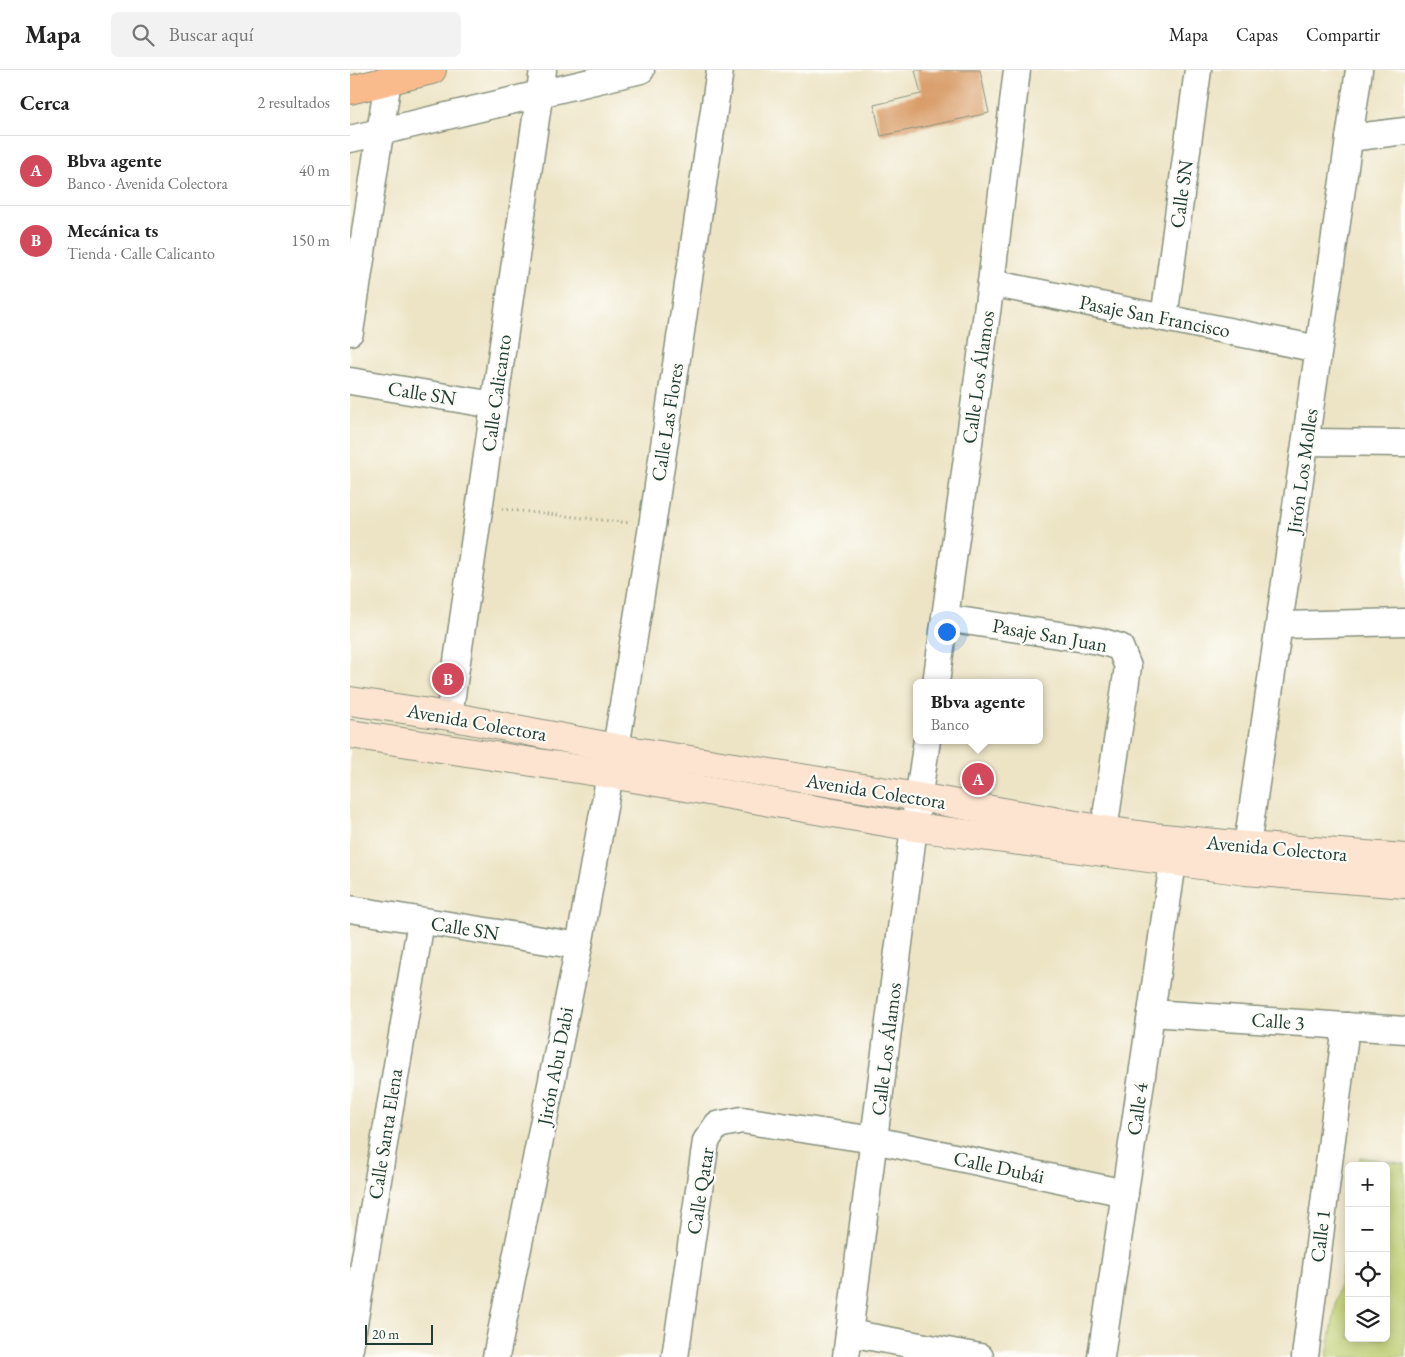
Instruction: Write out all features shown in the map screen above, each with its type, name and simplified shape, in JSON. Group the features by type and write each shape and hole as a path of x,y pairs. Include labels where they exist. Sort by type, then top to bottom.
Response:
{"highway":[{"path":"350,90 432,70"}],"street":[{"path":"350,139 541,82 641,70"},
{"name":"Calle Las Flores","path":"610,774 616,748 652,526 720,70"},
{"name":"Calle Los Álamos","path":"937,679 991,283 1017,70"},
{"name":"Calle SN","path":"1164,318 1198,70"},
{"name":"Jirón Los Molles","path":"1246,859 1359,70"},
{"path":"350,332 388,80"},
{"name":"Calle Calicanto","path":"449,716 541,82"},
{"path":"1349,138 1405,131"},
{"name":"Pasaje San Francisco","path":"991,283 1318,350"},
{"name":"Calle SN","path":"350,381 494,404"},
{"path":"1306,442 1405,443"},
{"name":"Pasaje San Juan","path":"945,618 1098,641 1120,647 1128,667 1104,830"},
{"path":"1280,624 1405,622"},
{"name":"Avenida Colectora","path":"350,701 449,716 616,748 1153,837 1246,859 1405,884"},
{"name":"Avenida Colectora","path":"350,734 610,774 914,827 1173,862 1246,859 1405,858"},
{"name":"Calle Los Álamos","path":"847,1345 926,744"},
{"name":"Jirón Abu Dabi","path":"496,1357 580,946 610,774"},
{"name":"Calle 4","path":"1107,1356 1125,1193 1173,862"},
{"name":"Calle SN","path":"350,909 580,946"},
{"name":"Calle Santa Elena","path":"350,1348 421,921"},
{"name":"Calle 3","path":"1151,1013 1405,1030"},
{"name":"Calle 1","path":"1305,1357 1346,1026"},
{"name":"Calle Qatar","path":"675,1357 703,1156 706,1141 717,1125 742,1120 874,1140"},
{"name":"Calle Dubái","path":"874,1140 1125,1193"},
{"path":"847,1345 980,1357"}],"path":[{"path":"479,507 652,526"}],"green space":[{"path":"1360,1157 1405,1164 1405,1357 1327,1357 1345,1251 1345,1342 1390,1342 1390,1162 1359,1162"}],"building":[{"path":"915,70 980,70 989,113 881,136 874,105 921,94"}],"place":[{"name":"Mecánica ts","path":"448,679"},
{"name":"Bbva agente","path":"978,779"}]}
